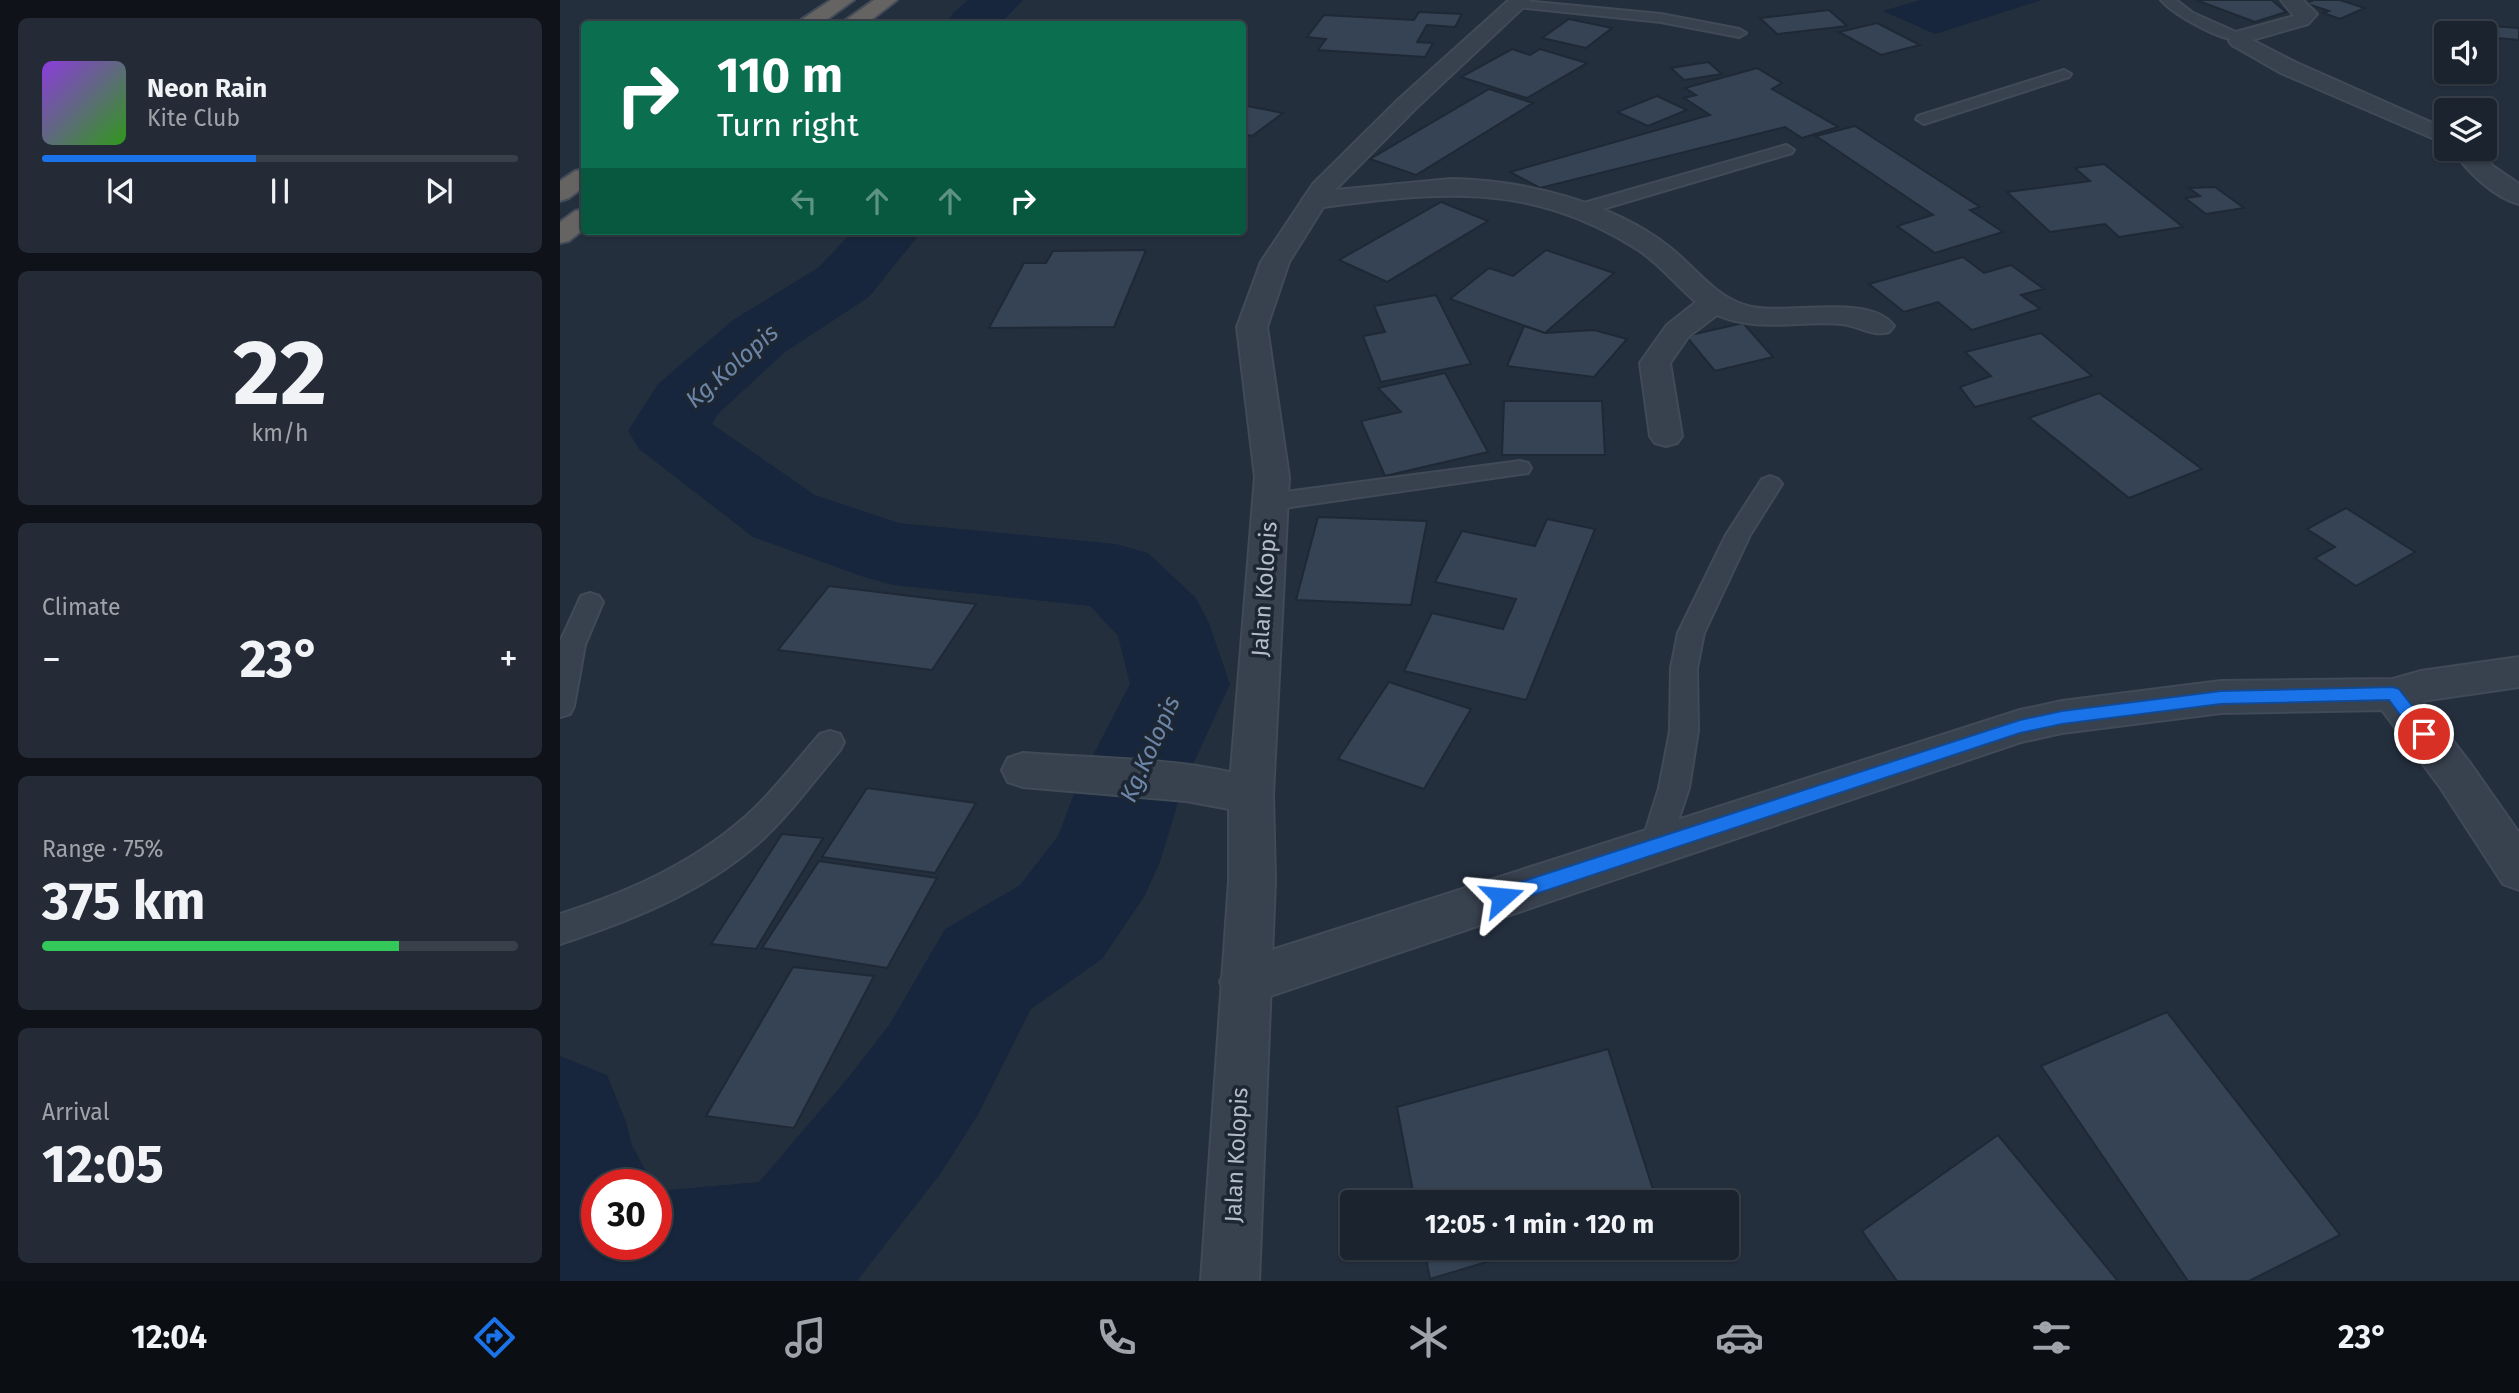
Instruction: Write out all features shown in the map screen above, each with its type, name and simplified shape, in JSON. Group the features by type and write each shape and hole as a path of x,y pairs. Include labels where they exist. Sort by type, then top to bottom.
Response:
{"highway":[{"path":"812,21 844,0"},
{"path":"857,21 887,0"},
{"path":"560,193 581,178"},
{"path":"560,235 581,219"}],"street":[{"path":"2291,0 2307,14 2301,20 2240,37 2239,41 2269,58 2434,132"},
{"name":"Jalan Kolopis","path":"1230,1281 1244,982 1252,881 1251,795 1272,477 1252,327 1275,262 1322,189 1408,104 1519,1"},
{"path":"2475,161 2485,172 2519,196"},
{"path":"1315,200 1395,190 1460,187 1529,195 1610,223 1650,245 1702,295 1735,313 1752,316 1835,315 1858,318 1879,326"},
{"path":"1666,436 1656,363 1676,331 1714,303"},
{"path":"1244,982 2020,726 2062,717 2221,697 2393,694 2421,686 2519,672"},
{"path":"2393,694 2455,775 2519,870"},
{"path":"1023,770 1186,783 1251,795"}],"lane":[{"path":"2168,0 2188,16 2240,37"},
{"path":"1519,1 1661,18 1739,33"},
{"path":"1924,119 2064,74"},
{"path":"1576,211 1786,150"},
{"path":"1270,502 1520,468"},
{"path":"1656,845 1674,788 1684,731 1684,668 1691,633 1738,535 1770,484"},
{"path":"560,706 572,645 590,602"},
{"path":"560,929 613,913 666,887 719,856 766,816 830,742"}],"water":[{"path":"1920,0 2042,0 1935,34 1883,11"}],"building":[{"path":"2196,0 2272,0 2286,12 2255,22"},
{"path":"2314,0 2340,0 2365,8 2340,19 2323,13 2329,11 2305,3"},
{"path":"1829,10 1847,26 1777,34 1760,18"},
{"path":"1419,12 1462,14 1455,27 1427,25 1417,42 1433,43 1425,57 1318,50 1326,39 1307,37 1324,15 1414,20"},
{"path":"1569,19 1612,28 1586,48 1542,38"},
{"path":"1877,23 1920,45 1881,55 1839,32"},
{"path":"2497,26 2519,28 2519,40 2497,38"},
{"path":"1512,49 1530,55 1540,49 1587,63 1527,98 1461,77"},
{"path":"1708,62 1722,74 1684,80 1671,68"},
{"path":"1757,68 1782,83 1772,89 1838,127 1802,138 1785,127 1540,188 1510,172 1710,115 1684,98 1696,95 1685,88"},
{"path":"1489,89 1533,103 1416,175 1370,159"},
{"path":"1657,96 1687,110 1648,126 1617,112"},
{"path":"1246,106 1283,113 1252,136 1246,135"},
{"path":"1855,126 1980,207 1970,210 2003,232 1935,253 1897,226 1933,215 1816,136"},
{"path":"2104,164 2183,227 2119,237 2105,224 2050,232 2007,192 2090,181 2075,168"},
{"path":"2215,187 2244,208 2206,214 2185,198 2200,196 2189,188"},
{"path":"1441,202 1488,221 1387,282 1339,260"},
{"path":"1146,250 1114,327 989,328 1024,263 1046,263 1053,251"},
{"path":"1546,250 1614,273 1545,333 1450,299 1489,268 1513,276"},
{"path":"1963,257 1984,273 2011,265 2044,289 2021,295 2040,309 1972,330 1938,302 1904,312 1869,284"},
{"path":"1436,295 1471,364 1381,382 1363,336 1385,332 1374,306"},
{"path":"1743,323 1773,357 1715,371 1686,336"},
{"path":"1524,326 1545,333 1594,330 1627,339 1594,377 1507,366"},
{"path":"2041,333 2092,376 1975,407 1960,387 1991,376 1965,352"},
{"path":"1445,373 1488,452 1385,476 1361,421 1401,412 1378,388"},
{"path":"2099,393 2202,469 2129,498 2029,418"},
{"path":"1504,401 1602,401 1605,455 1502,455"},
{"path":"2346,508 2415,552 2356,586 2315,558 2335,547 2307,529"},
{"path":"1318,517 1427,521 1411,605 1296,600"},
{"path":"1547,519 1595,529 1526,700 1404,671 1432,613 1503,629 1516,599 1435,582 1462,531 1535,546"},
{"path":"829,586 976,604 932,670 778,650"},
{"path":"1389,682 1471,709 1424,789 1338,759"},
{"path":"867,788 976,803 935,873 822,857"},
{"path":"782,834 823,838 756,949 711,944"},
{"path":"819,861 937,878 887,968 762,948"},
{"path":"793,967 874,976 794,1128 706,1116"},
{"path":"2167,1012 2340,1235 2249,1281 2188,1281 2041,1066"},
{"path":"1608,1049 1653,1190 1413,1190 1397,1107"},
{"path":"1998,1135 2118,1281 1897,1281 1862,1231"},
{"path":"1426,1260 1493,1260 1430,1279"}],"waterway":[{"name":"Kg.Kolopis","path":"974,21 998,0"},
{"name":"Kg.Kolopis","path":"624,1260 628,1267 794,1249 894,1126 934,1069 988,969 1061,922 1104,862 1130,786 1180,684 1162,623 1116,576 893,554 784,516 668,431 686,401 759,336 844,282 885,235"},
{"name":"Kg.Kolopis","path":"560,1122 571,1173 581,1190"}],"route":[{"path":"1502,897 2020,726 2062,717 2221,697 2393,694 2424,734"}]}
